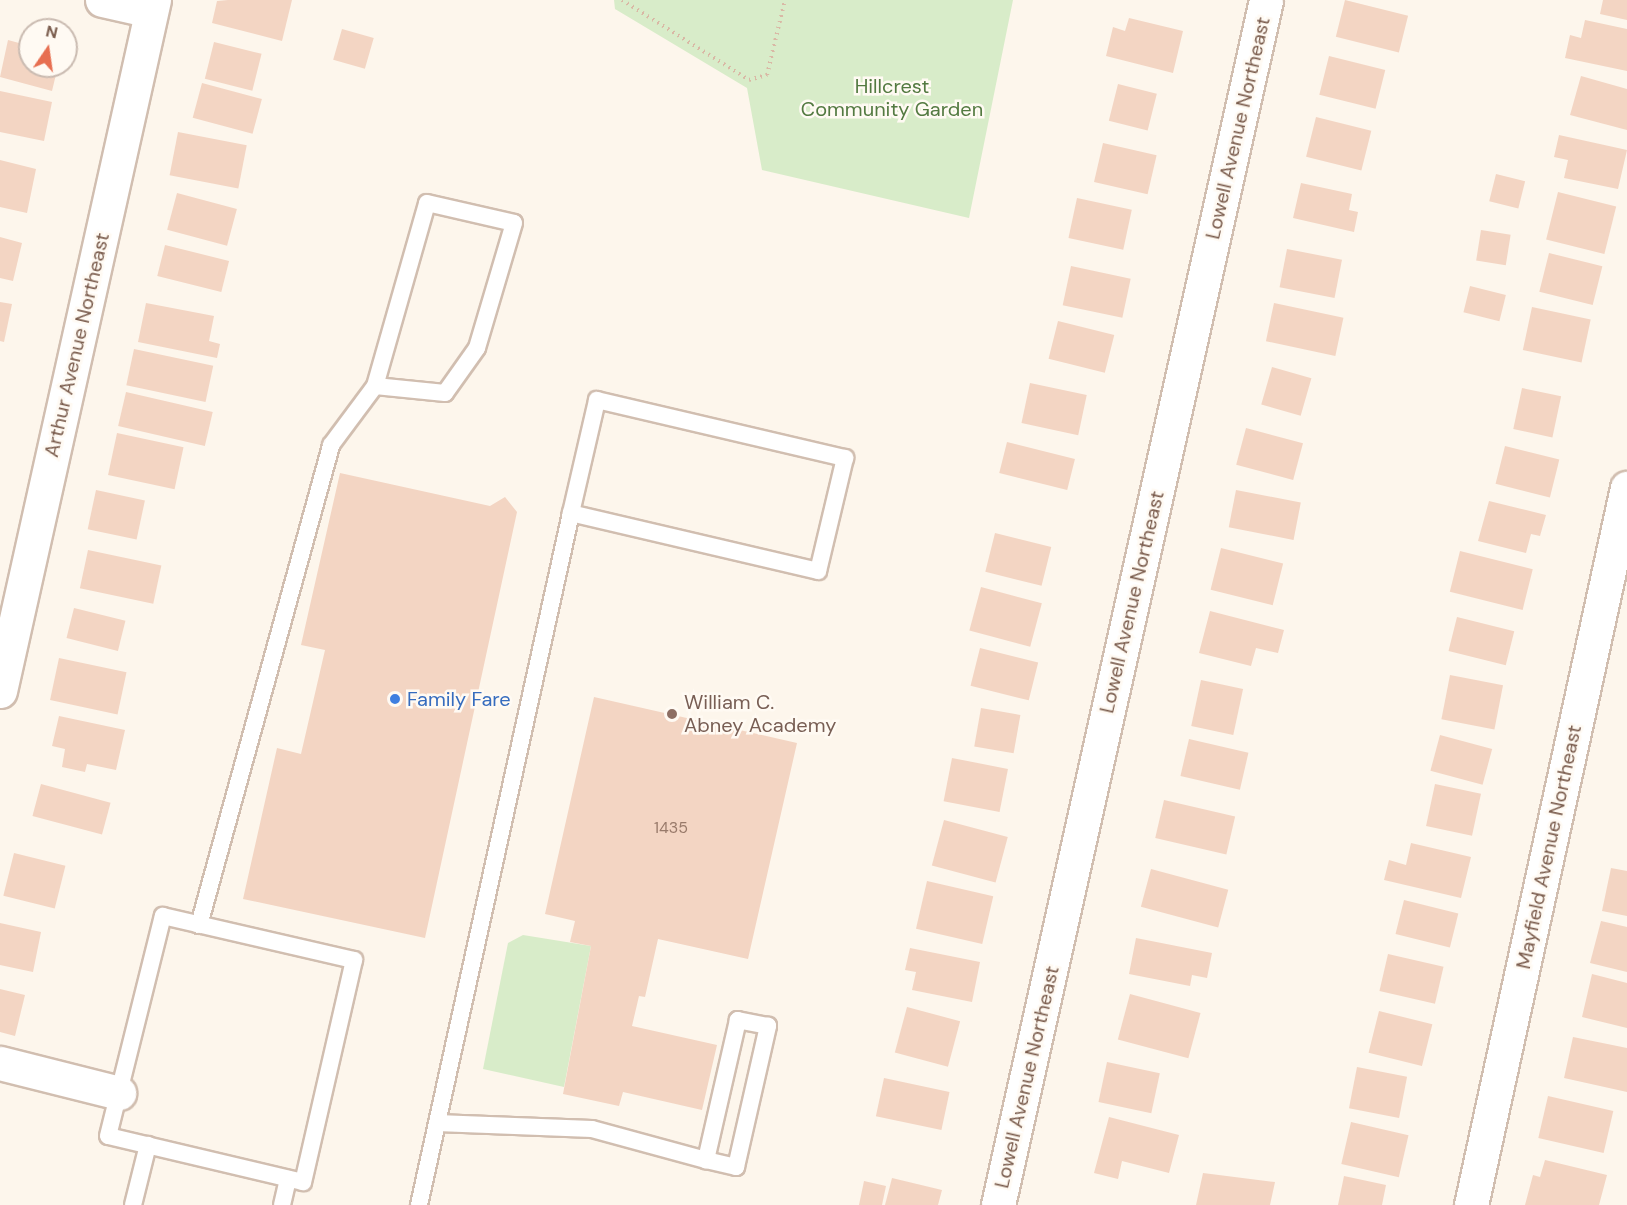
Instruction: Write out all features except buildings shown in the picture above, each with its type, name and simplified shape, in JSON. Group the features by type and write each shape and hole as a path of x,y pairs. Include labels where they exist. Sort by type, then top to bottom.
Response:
{"street":[{"path":"102,0 153,6"},
{"name":"Lowell Avenue Northeast","path":"998,1205 1266,0"},
{"name":"Arthur Avenue Northeast","path":"0,690 153,6"},
{"name":"Mayfield Avenue Northeast","path":"1471,1205 1627,488"},
{"path":"0,1064 119,1093"}],"lane":[{"path":"200,925 332,446 375,386 427,203 514,223 477,348 445,393 375,386"},
{"path":"419,1205 571,513 597,400 845,458 819,571 571,513"},
{"path":"163,916 200,925 354,960 303,1182 108,1136 163,916"},
{"path":"437,1123 592,1130 706,1160 736,1167 768,1026 738,1020 706,1160"},
{"path":"133,1205 148,1145"},
{"path":"282,1205 288,1179"}],"path":[{"path":"622,0 749,80 766,75 785,0"}],"green space":[{"name":"Hillcrest Community Garden","path":"614,0 1013,0 969,218 762,170 747,88 615,9"},
{"path":"523,935 591,946 564,1087 483,1069 508,943"}],"place":[{"name":"Family Fare","path":"395,699"},
{"name":"William C. Abney Academy","path":"672,714"}]}
